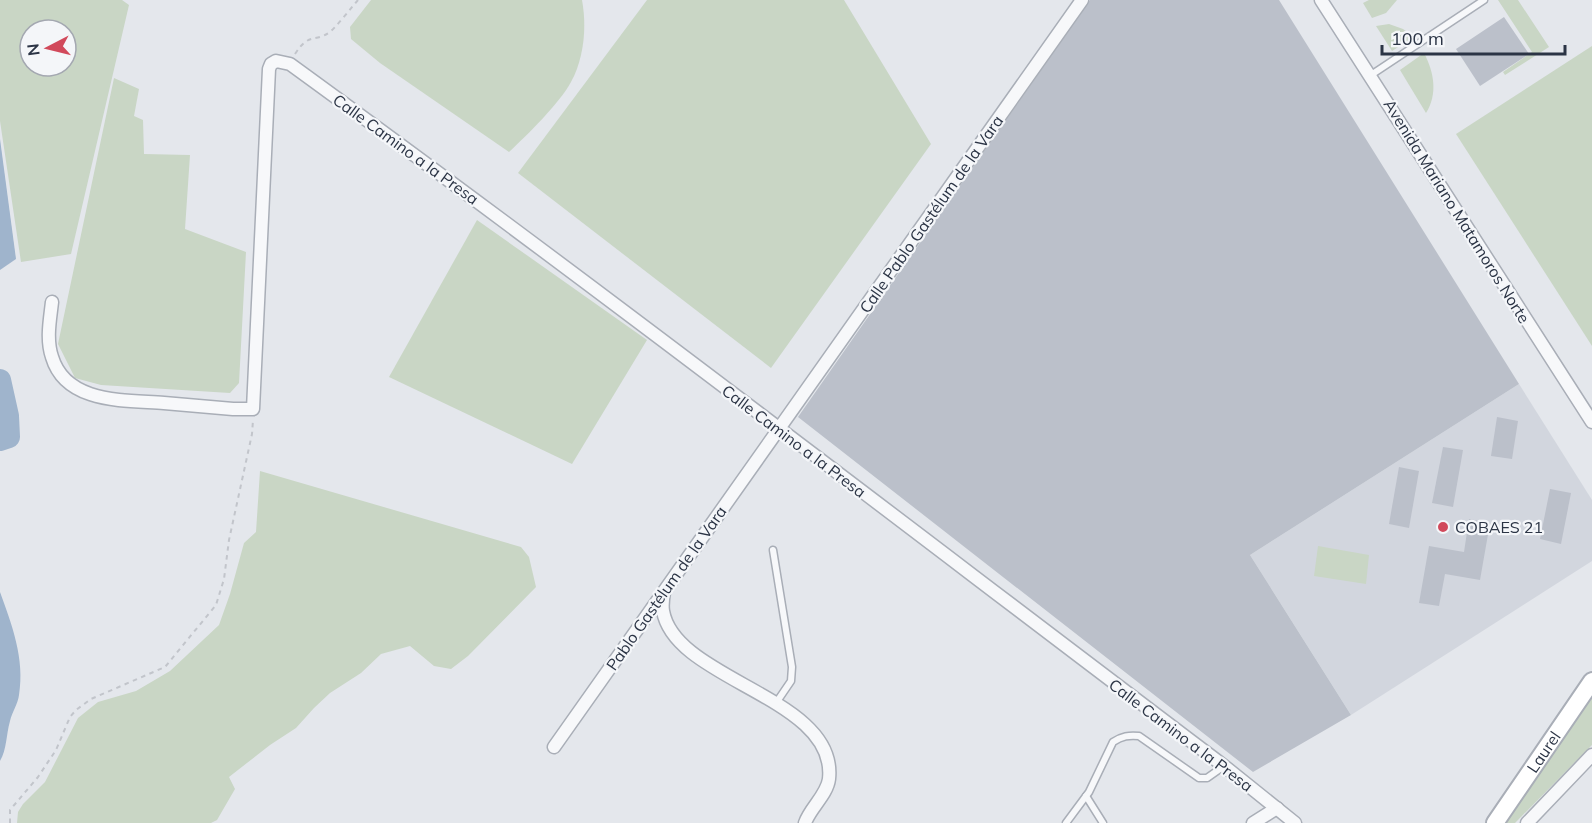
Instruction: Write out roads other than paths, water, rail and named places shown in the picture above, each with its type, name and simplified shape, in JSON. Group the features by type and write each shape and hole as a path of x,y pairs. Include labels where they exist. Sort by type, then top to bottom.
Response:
{"street":[{"name":"Calle Pablo Gastélum de la Vara","path":"778,428 1082,0"},
{"name":"Avenida Mariano Matamoros Norte","path":"1321,0 1592,422"},
{"name":"Calle Camino a la Presa","path":"52,302 48,334 52,358 68,383 75,387 101,398 233,409 253,408 268,69 276,61 290,64 414,154 778,428 1224,766 1294,823"},
{"name":"Pablo Gastélum de la Vara","path":"554,747 778,428"},
{"path":"664,591 663,610 669,626 680,642 721,672 776,703 804,725 820,742 826,756 829,780 805,823"},
{"name":"Laurel","path":"1495,823 1592,681"},
{"path":"1527,823 1592,755"},
{"path":"1254,823 1277,808"}],"lane":[{"path":"1371,75 1484,0"},
{"path":"773,550 792,667 791,681 776,703"},
{"path":"1066,823 1086,796 1113,742 1120,737 1139,736 1199,778 1207,778 1224,766"},
{"path":"1086,796 1103,823"}],"water":[{"path":"0,139 16,259 0,270"},
{"path":"0,592 19,655 20,682 18,698 0,761"}],"waterway":[{"path":"0,380 8,416 9,437 0,440"}],"place":[{"name":"COBAES 21","path":"1443,527"}]}
